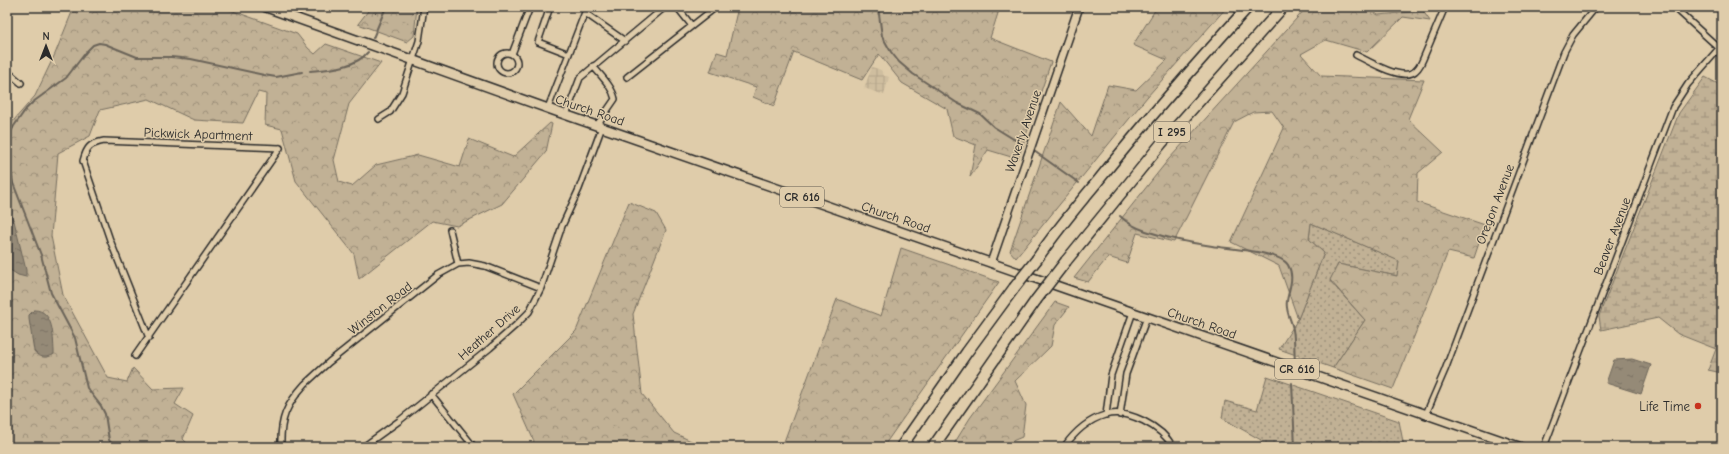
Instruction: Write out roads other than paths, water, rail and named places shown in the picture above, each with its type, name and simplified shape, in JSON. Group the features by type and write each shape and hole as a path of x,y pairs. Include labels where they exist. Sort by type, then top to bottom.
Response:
{"highway":[{"name":"I 295","path":"901,447 967,352 1014,288 1077,207 1192,69 1248,7"},
{"name":"I 295","path":"933,447 1036,300 1066,261 1165,140 1283,7"}],"main road":[{"name":"Church Road","path":"265,7 384,51 566,115 1520,447"}],"street":[{"path":"379,119 390,112 398,101 404,88 419,41 424,7"},
{"path":"512,54 530,7"},
{"path":"550,7 538,42 569,54"},
{"path":"548,108 587,7"},
{"path":"566,115 580,78 665,7"},
{"path":"678,7 692,26"},
{"path":"627,78 716,7"},
{"name":"Waverly Avenue","path":"991,263 1079,7"},
{"path":"1356,55 1395,73 1412,73 1419,67 1423,59 1445,7"},
{"name":"Oregon Avenue","path":"1426,414 1445,370 1564,52 1573,35 1596,7"},
{"path":"1674,7 1721,47"},
{"path":"585,13 625,41"},
{"name":"Beaver Avenue","path":"1544,447 1673,107 1688,84 1721,47"},
{"name":"Heather Drive","path":"363,447 516,325 533,305 541,288 562,226 579,189 600,126 615,99 614,92 610,86 593,66"},
{"path":"7,72 21,83"},
{"name":"Pickwick Apartment","path":"135,356 148,338 188,281 280,148 104,141 93,143 86,150 84,161 110,240 148,338"},
{"path":"450,230 458,264 469,263 485,266 541,288"},
{"name":"Winston Road","path":"281,447 281,426 284,414 295,395 305,384 329,362 438,276 458,264"},
{"path":"1106,415 1111,375 1133,312"},
{"path":"1120,415 1126,374 1147,317"},
{"path":"431,394 474,447"},
{"path":"1064,447 1080,429 1095,419 1106,415 1120,415 1140,419 1154,426 1166,436 1173,447"}],"water":[{"path":"7,209 14,221 26,270 26,277 18,275 7,268"},
{"path":"34,310 41,311 45,314 51,325 53,332 54,354 49,357 43,357 34,351 29,315"},
{"path":"1632,359 1651,365 1641,394 1606,383 1614,360"}],"waterway":[{"path":"373,38 386,7"},
{"path":"878,7 882,36 891,52 899,62 913,74 957,103 980,114 994,127 1023,145"},
{"path":"114,447 109,440 105,414 101,406 87,388 75,338 51,293 41,255 13,183 9,160 8,137 26,109 33,102 66,78 87,51 93,45 99,43 137,57 171,57 191,59 276,77 302,72"},
{"path":"310,71 349,65 363,57 368,52"},
{"path":"1034,151 1079,183"},
{"path":"7,186 13,183"},
{"path":"1120,216 1136,227 1162,236 1195,243 1253,251 1283,260 1288,265 1291,274 1287,305 1294,334 1295,361"},
{"path":"1292,383 1295,447"}],"place":[{"name":"Life Time","path":"1698,406"}]}
